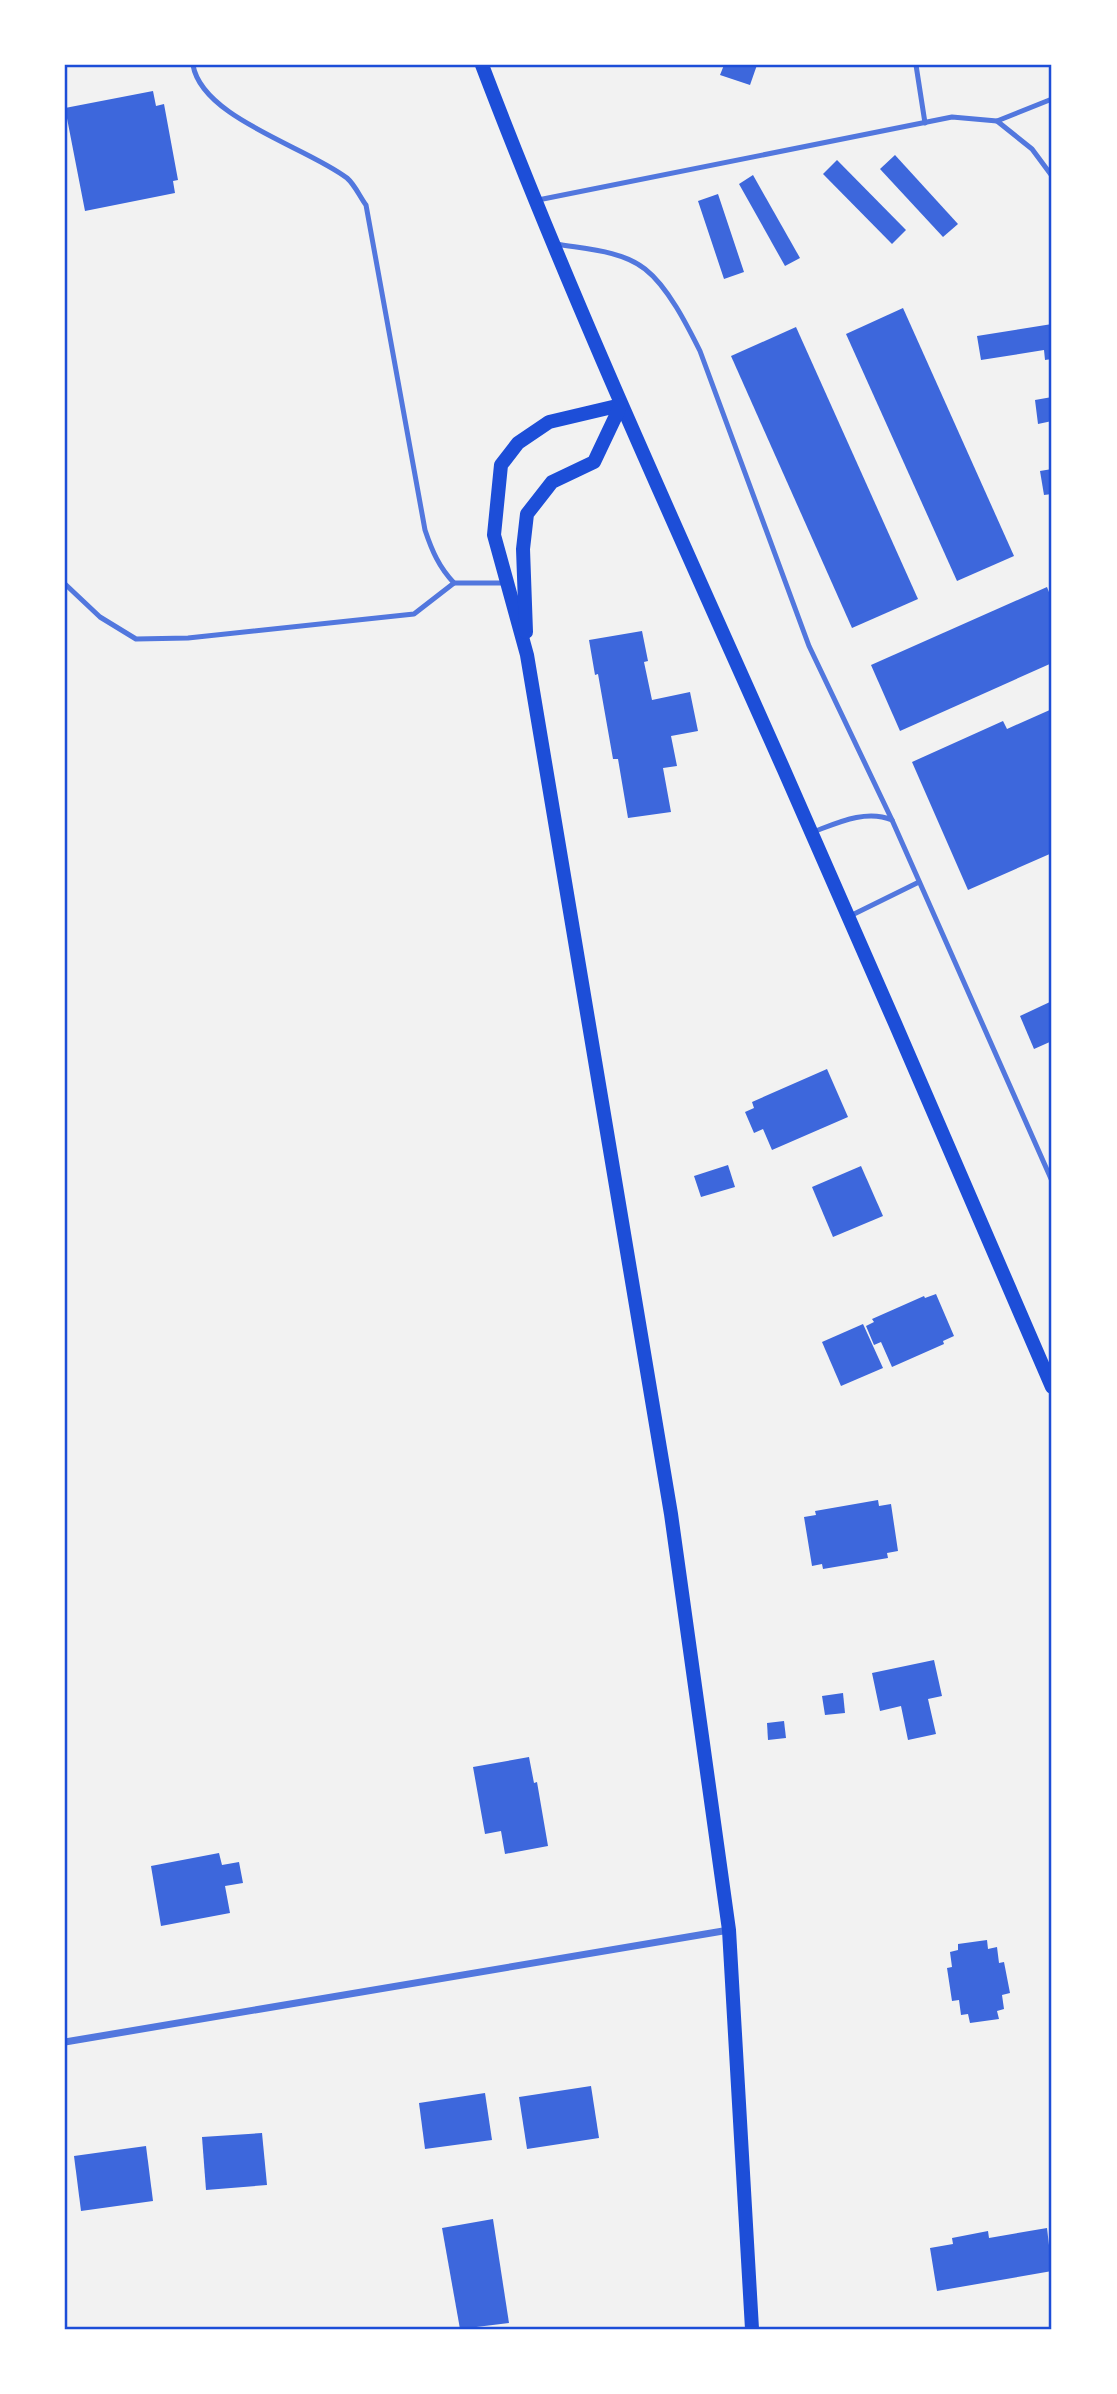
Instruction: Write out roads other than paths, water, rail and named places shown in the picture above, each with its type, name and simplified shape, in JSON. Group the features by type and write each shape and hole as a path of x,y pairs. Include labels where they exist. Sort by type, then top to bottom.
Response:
{"main road":[{"path":"482,65 535,201 621,405 812,832 1052,1387"},
{"path":"621,405 549,422 518,443 501,465 494,535 527,655 671,1514 729,1930 751,2329"},
{"path":"527,655 523,549 527,514 552,482 594,462 621,405"}],"street":[{"path":"65,2042 729,1930"}],"lane":[{"path":"193,65 206,94 231,112 350,180 366,205 425,530 438,562 454,583"},
{"path":"916,65 925,123"},
{"path":"535,201 952,117 998,121 1052,99"},
{"path":"998,121 1032,149 1052,176"},
{"path":"553,243 613,253 645,269 681,313 700,351 809,646 891,820 1052,1181"},
{"path":"65,584 100,618 136,639 188,638 414,614 454,583 507,583"},
{"path":"812,832 850,818 891,820"},
{"path":"849,917 919,882"}]}
